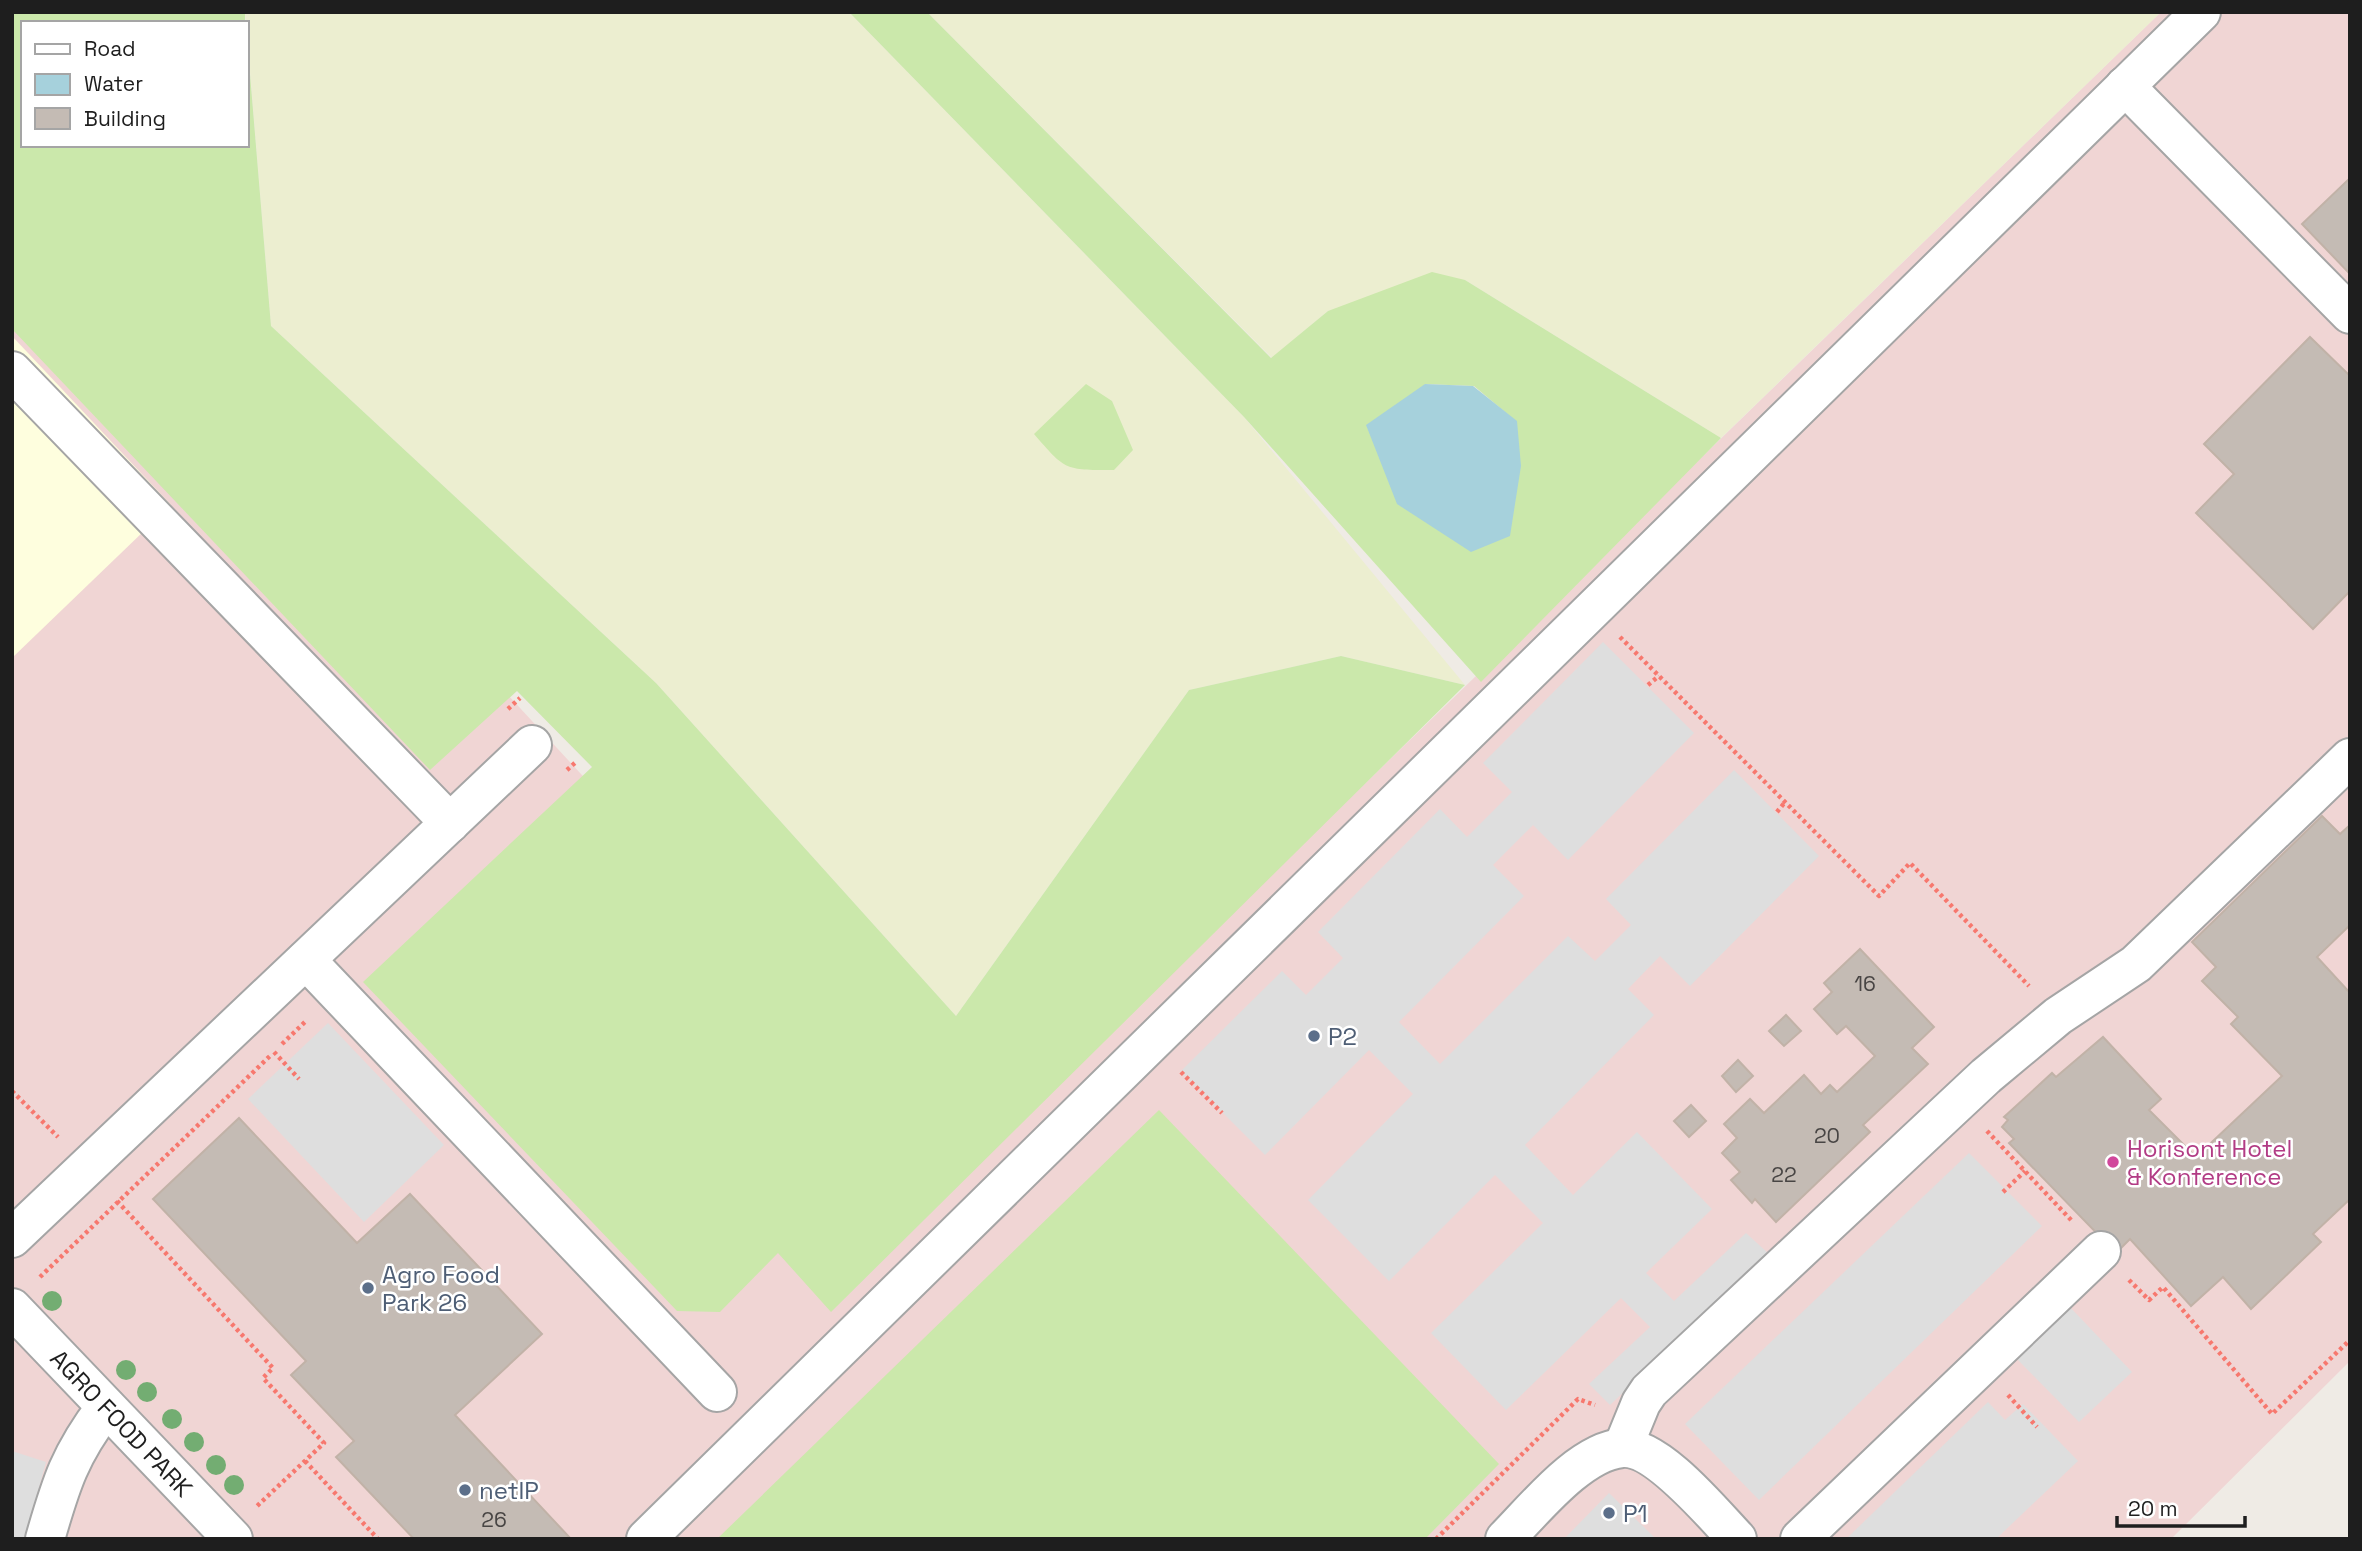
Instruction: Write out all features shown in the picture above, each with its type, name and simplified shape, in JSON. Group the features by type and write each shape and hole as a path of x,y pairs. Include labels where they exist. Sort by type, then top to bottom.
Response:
{"street":[{"path":"646,1539 2201,12"},
{"path":"2125,86 2350,314"},
{"path":"12,371 450,823"},
{"path":"12,1238 532,745"},
{"path":"1623,1447 1641,1403 1649,1391 1959,1102 2058,1016 2136,964 2350,758"},
{"path":"306,960 717,1392"},
{"path":"1800,1539 2101,1251"},
{"name":"AGRO FOOD PARK","path":"22,1297 106,1407 233,1539"},
{"path":"45,1539 63,1477 76,1447 106,1407"},
{"path":"1505,1539 1562,1482 1593,1458 1623,1447 1650,1456 1678,1476 1737,1539"}],"path":[{"path":"1592,609 1879,896 1910,863 2058,1016"},
{"path":"1648,685 1658,676"},
{"path":"557,780 577,761"},
{"path":"1777,812 1785,802"},
{"path":"22,1297 337,992"},
{"path":"274,1052 299,1079"},
{"path":"12,1091 59,1137"},
{"path":"1959,1102 2148,1300 2162,1287 2272,1414 2350,1340"},
{"path":"86,1168 273,1368 263,1378 324,1444 266,1498"},
{"path":"2003,1192 2025,1171"},
{"path":"305,1461 377,1539"}],"shaded area":[{"path":"245,12 849,12 1244,417 1465,685 1341,656 1189,690 956,1016 656,683 271,326 248,21 246,21"},
{"path":"927,12 2161,12 1721,438 1465,280 1328,311 1272,358"},
{"path":"2161,12 2350,12 2350,1361 2171,1539 12,1539 12,158 956,1180"},
{"path":"12,336 171,505 12,658"},
{"name":"P2","path":"1603,642 1694,733 1568,860 1533,825 1493,865 1524,896 1399,1022 1440,1064 1568,936 1595,961 1631,925 1606,899 1734,770 1819,856 1690,986 1660,956 1628,989 1654,1015 1525,1145 1573,1195 1637,1132 1712,1209 1646,1273 1674,1301 1746,1233 1769,1254 1610,1405 1589,1384 1650,1327 1621,1298 1506,1410 1431,1333 1543,1223 1495,1175 1389,1281 1308,1200 1413,1094 1369,1050 1265,1155 1181,1071 1282,971 1306,995 1343,958 1318,932 1440,809 1467,837 1512,792 1483,763"},
{"path":"328,1023 444,1145 364,1222 248,1099"},
{"path":"1969,1153 2042,1226 1759,1500 1685,1424"},
{"path":"2067,1304 2132,1372 2079,1422 2014,1356"},
{"path":"1988,1402 2005,1420 2023,1404 2078,1461 1996,1539 1846,1539"},
{"path":"12,1451 46,1462 25,1539 12,1539"},
{"name":"P1","path":"1609,1493 1651,1534 1656,1539 1564,1539"}],"green space":[{"path":"12,12 245,12 245,21 21,21 21,147 248,147 248,50 271,326 656,683 956,1016 1189,690 1341,656 1465,685 831,1312 778,1253 720,1312 677,1311 363,982 592,767 517,691 430,770 12,329"},
{"path":"849,12 927,12 1271,358 1328,311 1432,272 1465,280 1721,438 1481,682 1244,417","holes":["1424,384 1474,386 1517,422"]},
{"path":"1086,384 1112,401 1133,450 1114,470 1085,470 1068,466 1060,462 1034,434"},
{"path":"1159,1110 1499,1464 1425,1539 717,1539"}],"water":[{"path":"1425,384 1473,386 1517,421 1521,466 1510,536 1471,552 1397,504 1366,425"}],"building":[{"path":"2350,178 2350,274 2302,224"},
{"path":"2310,337 2350,376 2350,591 2313,629 2196,513 2234,474 2204,444"},
{"path":"2322,816 2340,834 2350,825 2350,925 2317,957 2350,993 2350,1199 2313,1234 2321,1242 2251,1309 2223,1277 2191,1306 2130,1239 2116,1253 2009,1143 2014,1139 2002,1127 2008,1120 2004,1117 2052,1073 2056,1077 2103,1037 2161,1099 2149,1110 2196,1157 2282,1076 2231,1024 2238,1017 2202,981 2216,967 2192,942"},
{"path":"1860,949 1934,1027 1912,1048 1928,1064 1863,1125 1870,1132 1776,1222 1755,1199 1752,1203 1731,1180 1740,1172 1722,1153 1737,1138 1724,1124 1750,1099 1764,1113 1804,1075 1821,1094 1830,1085 1837,1092 1875,1056 1846,1026 1837,1034 1814,1009 1832,992 1824,983"},
{"path":"1786,1015 1801,1031 1784,1046 1769,1031"},
{"path":"1738,1060 1753,1076 1736,1092 1722,1076"},
{"path":"1691,1105 1706,1121 1689,1137 1674,1121"},
{"name":"Agro Food Park 26","path":"239,1118 357,1243 410,1194 542,1334 455,1415 571,1539 414,1539 336,1457 354,1441 291,1375 306,1361 153,1199"}],"place":[{"name":"P2","path":"1314,1036"},
{"name":"Horisont Hotel & Konference","path":"2113,1162"},
{"name":"Agro Food Park 26","path":"368,1288"},
{"name":"netIP","path":"465,1490"},
{"name":"P1","path":"1609,1513"}]}
